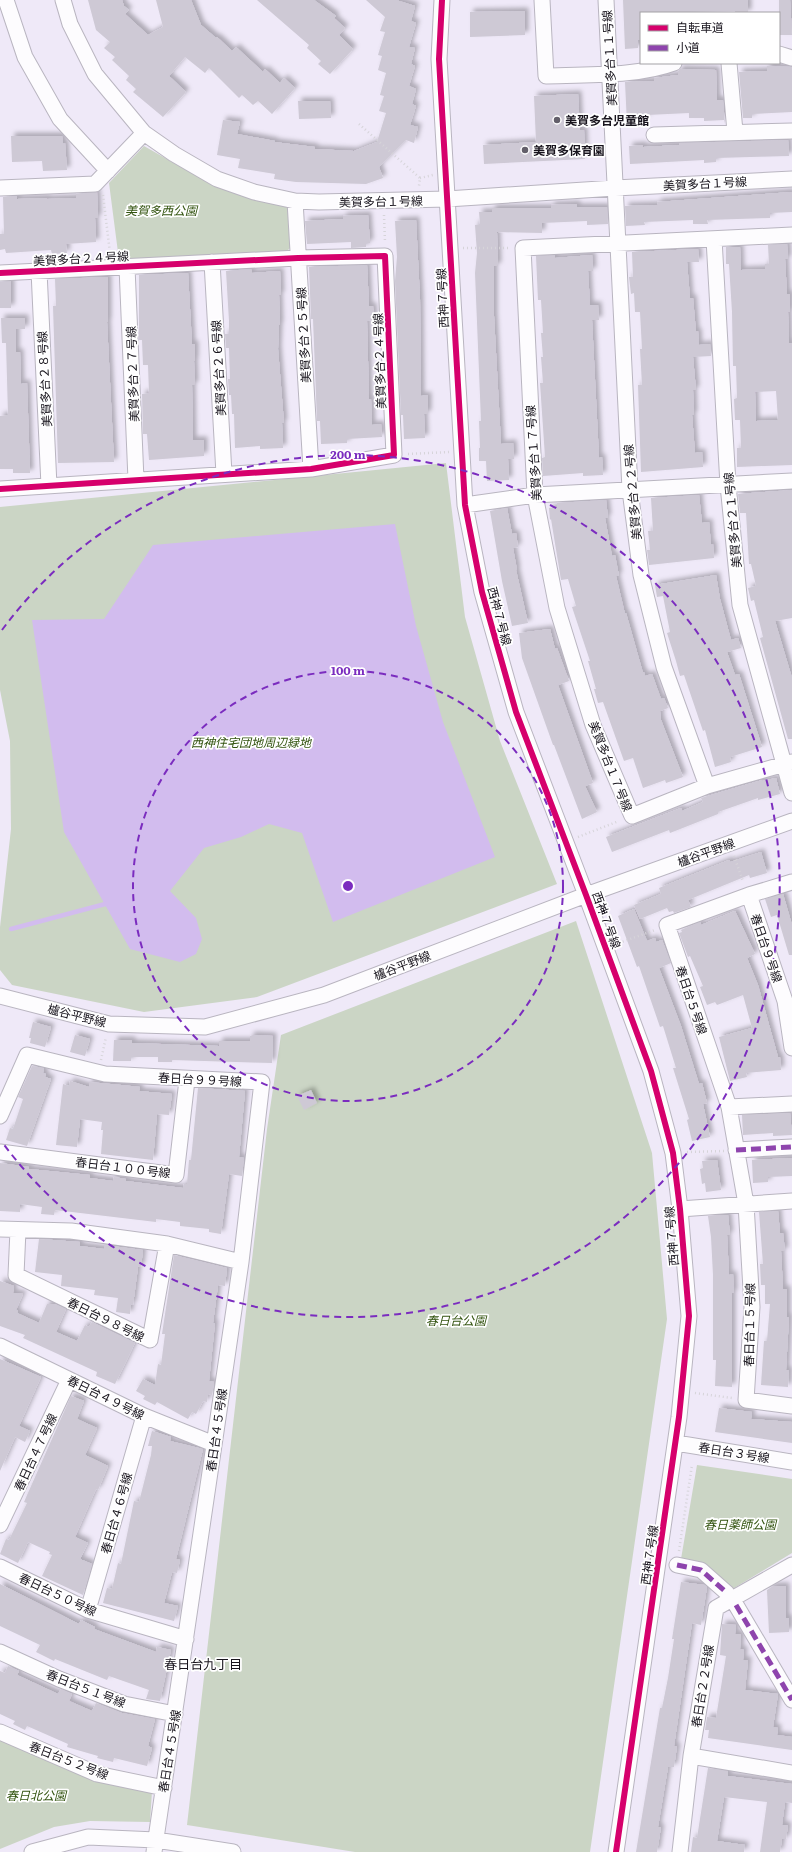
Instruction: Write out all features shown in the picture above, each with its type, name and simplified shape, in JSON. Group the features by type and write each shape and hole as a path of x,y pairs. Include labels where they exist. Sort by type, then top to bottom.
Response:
{"street":[{"path":"6,0 25,57 60,119 104,174"},
{"name":"美賀多台１号線","path":"63,0 70,24 95,74 144,133 174,154 217,179 254,192 295,201 384,201 447,199 615,188 792,179"},
{"name":"西神７号線","path":"442,0 439,59 465,505 482,592 516,712 651,1071 673,1153 680,1209 689,1316 682,1391 676,1443 616,1852"},
{"path":"542,0 546,76 610,73 660,68 671,64"},
{"name":"美賀多台１１号線","path":"606,0 615,188"},
{"path":"780,54 792,58"},
{"path":"730,64 735,132"},
{"path":"654,135 792,131"},
{"path":"0,188 95,184 144,133"},
{"name":"美賀多台２２号線","path":"615,188 630,490 641,575 664,667 707,786"},
{"name":"美賀多台２５号線","path":"295,201 311,469"},
{"path":"523,248 792,235"},
{"name":"美賀多台２１号線","path":"714,239 728,485 740,605 788,763 792,793"},
{"name":"美賀多台１７号線","path":"523,248 534,495 560,616 593,725 632,816 707,786 788,763"},
{"name":"美賀多台２４号線","path":"0,273 298,258 385,256 394,455"},
{"name":"美賀多台２６号線","path":"212,262 224,474"},
{"name":"美賀多台２７号線","path":"127,267 136,480"},
{"name":"美賀多台２８号線","path":"39,271 49,486"},
{"path":"0,489 311,469 394,455"},
{"path":"465,505 534,495 792,482"},
{"name":"櫨谷平野線","path":"0,996 109,1024 205,1027 324,995 586,895 792,821"},
{"path":"667,926 749,895 792,882"},
{"name":"春日台９号線","path":"749,895 785,1001 792,1048"},
{"name":"春日台５号線","path":"667,926 728,1107 746,1204"},
{"name":"春日台９９号線","path":"0,1116 27,1055 98,1072 187,1080 262,1082 241,1262"},
{"name":"春日台１００号線","path":"0,1152 176,1175 187,1080"},
{"path":"728,1107 792,1104"},
{"path":"736,1150 792,1147"},
{"path":"680,1209 792,1201"},
{"name":"春日台１５号線","path":"746,1204 752,1307 746,1400"},
{"path":"0,1229 71,1231 167,1244 241,1262"},
{"name":"春日台９８号線","path":"18,1230 16,1275 150,1340 167,1244"},
{"name":"春日台４５号線","path":"155,1846 241,1262"},
{"name":"春日台４９号線","path":"0,1346 144,1416 214,1444"},
{"name":"春日台４７号線","path":"0,1525 69,1380"},
{"path":"746,1400 792,1406"},
{"name":"春日台４６号線","path":"88,1610 144,1416"},
{"name":"春日台３号線","path":"676,1443 792,1462"},
{"path":"676,1564 700,1570 727,1593"},
{"name":"春日台２２号線","path":"680,1852 691,1756 716,1608 792,1566"},
{"name":"春日台５０号線","path":"0,1567 88,1610 186,1639"},
{"path":"736,1606 792,1700"},
{"name":"春日台５１号線","path":"0,1652 58,1679 124,1704 175,1714"},
{"name":"春日台５２号線","path":"0,1732 97,1774 164,1788"},
{"path":"691,1756 792,1773"},
{"path":"32,1852 88,1836 155,1846 233,1852"}],"path":[{"path":"359,124 420,178 417,200"},
{"path":"104,174 112,268"},
{"path":"384,201 385,256"},
{"path":"450,248 523,248"},
{"path":"394,455 462,451"},
{"path":"566,842 632,816"},
{"path":"729,844 749,895"},
{"path":"606,948 667,926"},
{"path":"98,1072 109,1024"},
{"path":"673,1153 736,1150"},
{"path":"682,1391 746,1400"},
{"path":"676,1564 692,1465"}],"green space":[{"name":"美賀多西公園","path":"144,146 216,187 289,208 291,247 286,252 119,260 109,183"},
{"name":"西神住宅団地周辺緑地","path":"446,463 465,617 500,741 557,884 257,997 144,1012 12,985 0,970 0,927 11,829 10,741 0,690 0,507"},
{"name":"春日台公園","path":"576,921 652,1153 667,1319 590,1852 355,1852 187,1825 267,1129 281,1035"},
{"name":"春日薬師公園","path":"697,1465 792,1479 792,1553 731,1590 681,1559"},
{"name":"春日北公園","path":"0,1740 152,1791 150,1822 90,1821 54,1827 0,1849"}],"shaded area":[{"path":"395,524 416,626 443,722 495,857 333,922 302,833 269,824 241,837 204,848 170,891 196,918 202,939 196,954 180,962 130,949 64,832 32,620 104,619 153,545"}],"building":[{"path":"88,0 122,0 124,6 129,10 125,14 148,35 163,27 156,0 191,0 201,25 216,38 217,37 232,51 236,47 263,72 265,69 280,83 284,78 295,88 272,114 258,101 253,105 242,95 239,98 209,68 205,73 185,57 169,76 186,92 163,117 133,92 136,89 126,80 129,76 112,60 115,57 104,48 110,42 96,30"},
{"path":"257,0 314,0 336,16 334,18 345,28 339,35 353,49 330,74 318,64 321,61 307,48 309,45"},
{"path":"366,0 396,0 415,6 411,21 416,23 409,47 415,48 411,64 415,66 409,86 416,89 412,104 416,106 410,125 418,127 414,143 406,140 379,167 383,178 366,184 296,182 274,179 275,174 238,168 240,159 217,155 223,120 240,122 237,134 275,141 274,142 315,147 315,149 354,151 377,142 386,113 379,111 384,96 380,95 386,73 378,70 382,56 378,55 385,32 380,31 385,17"},
{"path":"623,0 748,0 748,12 640,12 640,40 638,40 638,48 625,49"},
{"path":"779,0 790,0 792,35 780,35"},
{"path":"525,11 525,35 470,37 470,12"},
{"path":"767,66 792,67 792,112 752,114 752,118 743,118 739,72 767,71"},
{"path":"680,69 716,70 717,100 723,100 725,124 724,120 704,121 704,118 689,118 689,113 647,115 647,118 641,118 641,124 627,124 625,82 654,81 654,78 678,75 678,71"},
{"path":"578,94 580,130 584,130 585,159 484,164 483,145 536,142 534,96"},
{"path":"298,101 330,101 331,118 299,119"},
{"path":"11,136 62,136 63,144 65,143 67,170 43,171 42,161 12,162"},
{"path":"788,140 789,156 716,158 716,162 704,163 704,160 630,164 629,146 643,145 643,147 679,145 679,143"},
{"path":"97,192 98,218 95,218 96,242 66,244 67,253 52,254 51,250 6,253 5,249 0,250 0,234 4,234 3,197 17,196 17,199 76,198 76,194"},
{"path":"792,192 792,212 770,213 770,218 707,220 708,224 693,224 693,220 644,222 645,225 626,226 625,206 658,205 657,202"},
{"path":"577,204 577,207 607,207 608,224 587,225 587,221 542,223 542,233 497,232 498,266 494,266 494,316 501,444 513,443 514,459 508,459 509,480 487,481 486,461 479,461 479,421 481,421 475,273 477,253 475,225 480,224 479,212 492,212 492,208 551,208 551,205"},
{"path":"368,215 370,243 366,243 366,247 351,248 351,242 307,244 305,221 343,219 343,216"},
{"path":"416,220 420,299 421,396 428,395 428,414 424,414 425,438 404,439 403,415 401,415 395,281 397,257 395,221"},
{"path":"787,244 788,259 785,259 787,294 790,294 790,312 788,312 789,343 792,343 792,465 737,467 737,448 741,448 740,420 735,420 734,399 737,398 736,366 733,366 732,312 729,264 726,264 726,247 740,247 741,270 765,269 765,264 769,264 768,245","holes":["776,391 778,420 756,421 755,392"]},
{"path":"698,249 699,262 687,262 690,298 693,298 696,332 698,331 699,345 710,344 711,356 693,357 696,390 693,390 694,415 692,415 695,453 702,452 703,467 641,472 638,385 642,385 640,349 642,349 640,312 635,312 634,293 631,294 629,277 633,277 632,252"},
{"path":"555,255 555,258 592,255 593,271 588,271 590,305 598,305 599,320 592,320 599,458 602,457 603,475 583,476 583,473 543,476 542,458 545,457 540,383 543,383 541,333 543,333 541,300 538,300 536,256"},
{"path":"367,265 369,306 373,306 374,320 367,321 369,399 371,399 372,425 381,424 382,437 347,439 347,443 321,444 320,421 317,421 313,319 311,319 309,267"},
{"path":"251,269 252,273 280,271 281,295 279,295 280,325 278,349 284,423 282,423 283,448 260,449 260,446 235,448 234,414 232,414 228,379 230,379 229,348 226,348 225,334 229,334 226,271"},
{"path":"188,273 192,344 195,344 195,385 192,385 193,440 204,440 204,456 149,460 147,434 143,434 142,394 149,393 148,365 143,365 142,340 139,340 139,275"},
{"path":"108,277 107,322 114,462 58,463 53,306 56,306 55,279"},
{"path":"11,281 11,308 0,308 0,282"},
{"path":"1,318 25,318 25,329 16,329 16,352 20,352 21,384 27,383 30,473 13,473 13,469 0,469 0,416 8,415 6,343 2,343"},
{"path":"792,490 792,618 775,621 792,678 792,739 788,739 760,638 763,637 754,600 751,601 748,588 756,586 751,564 749,564 746,513 740,513 738,494"},
{"path":"699,495 702,523 709,522 714,558 649,565 647,550 650,550 648,531 653,531 651,498"},
{"path":"606,500 608,518 605,518 612,556 615,555 619,576 616,576 625,614 626,613 643,673 644,672 645,676 652,674 661,699 664,698 668,708 660,711 661,720 683,777 666,783 665,780 643,788 633,758 624,761 603,702 598,703 594,689 596,689 588,661 590,661 572,607 576,606 568,579 561,580 551,519 550,520 549,508 557,508 557,503"},
{"path":"507,508 512,534 516,533 518,547 513,548 516,570 528,623 512,626 502,581 490,511"},
{"path":"716,575 720,599 731,640 738,638 741,648 727,652 735,675 739,674 762,747 730,757 731,762 715,767 705,730 703,731 684,675 680,676 667,633 670,632 663,596 657,597 655,585"},
{"path":"550,629 555,649 557,648 569,681 558,685 593,783 585,786 597,812 582,819 553,745 522,658 519,633"},
{"path":"776,778 780,794 758,800 758,798 718,812 718,814 670,833 669,830 612,852 606,837 681,808 682,811 703,802 701,798 762,780"},
{"path":"761,852 767,873 750,878 749,875 688,900 691,907 674,913 673,911 669,912 667,908 640,919 634,905 661,894 659,888 729,860 730,862"},
{"path":"783,894 792,925 792,955 789,955 777,915 771,917 765,899"},
{"path":"634,909 647,941 655,938 656,942 662,940 671,963 659,968 681,1026 699,1084 702,1083 707,1103 703,1104 710,1137 692,1141 687,1120 689,1119 673,1068 676,1068 663,1026 660,1027 639,966 637,967 618,916"},
{"path":"735,911 755,954 747,958 758,985 778,1057 780,1057 781,1070 746,1073 747,1077 730,1081 719,1037 752,1028 743,995 717,1005 715,1002 707,1005 700,987 703,986 690,956 688,957 679,933 682,932 681,930 700,922 701,925"},
{"path":"33,1022 51,1027 45,1047 30,1043 31,1038 29,1038"},
{"path":"75,1035 90,1039 85,1056 70,1052"},
{"path":"250,1036 273,1036 272,1063 172,1060 172,1062 158,1062 158,1057 131,1057 131,1061 113,1061 114,1040 132,1040 132,1043 219,1046 219,1041 250,1041"},
{"path":"32,1066 44,1068 43,1073 46,1074 45,1077 51,1079 27,1146 6,1140 10,1128 13,1129 23,1099 18,1097"},
{"path":"70,1081 89,1087 89,1082 140,1087 139,1091 172,1094 169,1115 157,1114 153,1160 101,1154 103,1130 101,1130 102,1122 80,1119 77,1147 56,1145 63,1084 69,1086"},
{"path":"198,1088 245,1091 239,1157 244,1158 242,1176 229,1174 221,1234 209,1232 209,1229 180,1226 180,1222 156,1219 156,1222 55,1210 54,1215 41,1214 42,1207 20,1204 20,1212 0,1211 0,1163 29,1167 29,1169 90,1175 90,1178 113,1181 114,1177 126,1179 126,1181 183,1188 184,1184 187,1184 189,1160 191,1160"},
{"path":"311,1090 317,1103 304,1110 297,1096"},
{"path":"790,1113 792,1135 773,1136 773,1133 743,1135 742,1115"},
{"path":"792,1158 792,1176 768,1177 768,1182 753,1183 752,1160"},
{"path":"717,1160 721,1190 706,1192 705,1183 702,1184 700,1169 703,1168 702,1161"},
{"path":"778,1211 780,1233 783,1233 785,1251 781,1251 783,1289 787,1289 787,1317 789,1317 786,1370 789,1370 788,1387 761,1385 764,1341 767,1341 770,1304 765,1304 765,1285 761,1285 760,1264 763,1264 759,1212"},
{"path":"728,1215 730,1235 727,1235 729,1275 733,1274 734,1293 732,1293 732,1387 715,1386 716,1360 713,1360 713,1275 711,1237 708,1216"},
{"path":"39,1239 80,1242 80,1246 104,1249 104,1245 143,1250 141,1267 138,1267 133,1305 131,1304 130,1314 116,1312 118,1298 94,1295 95,1290 61,1286 62,1275 35,1272"},
{"path":"174,1255 227,1268 225,1286 218,1285 213,1323 215,1323 209,1381 214,1382 212,1395 208,1394 207,1402 203,1401 196,1414 192,1412 188,1419 157,1402 155,1405 143,1399 145,1396 136,1391 143,1379 155,1385 158,1364 161,1365 165,1334 162,1334"},
{"path":"0,1281 14,1286 13,1293 23,1294 16,1310 18,1311 17,1313 39,1323 47,1304 55,1304 66,1309 56,1332 77,1341 85,1325 89,1327 92,1322 135,1343 115,1384 96,1376 97,1372 23,1338 25,1335 0,1326"},
{"path":"0,1359 41,1377 19,1426 30,1431 25,1442 15,1437 0,1471"},
{"path":"71,1396 84,1401 77,1419 97,1428 85,1455 108,1466 75,1537 88,1543 80,1559 92,1564 83,1595 42,1576 52,1555 49,1554 50,1552 28,1542 18,1563 0,1554 6,1539 9,1540 27,1503 24,1502"},
{"path":"719,1408 752,1412 751,1419 792,1422 792,1443 715,1432"},
{"path":"152,1431 171,1437 170,1441 203,1449 176,1559 180,1560 177,1573 172,1572 164,1603 178,1606 174,1621 103,1603 107,1588 112,1589 118,1563 121,1564 134,1501 139,1502 151,1455 152,1446 148,1446"},
{"path":"681,1582 705,1585 707,1587 701,1625 692,1623 674,1746 677,1746 674,1767 668,1767 658,1827 661,1827 657,1852 636,1852 660,1708 662,1708 668,1678 674,1639 672,1639"},
{"path":"0,1584 79,1624 81,1620 95,1627 94,1629 156,1652 157,1647 171,1650 160,1701 146,1699 149,1690 109,1676 107,1680 55,1659 54,1661 36,1652 40,1645 0,1626"},
{"path":"773,1586 786,1586 786,1618 789,1618 789,1632 769,1633 767,1590"},
{"path":"722,1624 736,1625 735,1634 741,1634 740,1649 744,1650 743,1660 748,1660 745,1690 778,1694 773,1727 778,1728 777,1735 792,1737 792,1750 708,1738 709,1730 705,1730 707,1717 716,1718 726,1656 720,1655"},
{"path":"8,1666 19,1671 17,1675 58,1694 61,1689 72,1694 69,1701 92,1711 96,1703 122,1713 155,1719 148,1746 152,1748 147,1766 114,1758 113,1762 97,1758 98,1756 67,1747 68,1744 27,1726 25,1730 13,1724 15,1721 0,1714 0,1671 5,1673"},
{"path":"708,1768 728,1771 728,1776 792,1784 792,1803 785,1802 782,1825 788,1825 786,1839 782,1839 780,1852 760,1852 767,1802 724,1797 717,1841 745,1845 744,1852 691,1852 693,1837 697,1838"}],"waterway":[{"path":"11,929 109,903"}],"marked path":[{"path":"736,1150 792,1147"},
{"path":"677,1565 701,1570 727,1593"},
{"path":"736,1605 792,1700"}],"cycle path":[{"path":"442,0 439,59 465,505 482,592 516,712 651,1071 673,1153 680,1209 689,1316 679,1417 616,1852"},
{"path":"0,273 298,258 385,256 394,455 311,469 0,489"}],"place":[{"name":"美賀多台児童館","path":"557,120"},
{"name":"美賀多保育園","path":"525,150"}],"district":[{"name":"春日台九丁目","path":"203,1663"}]}
